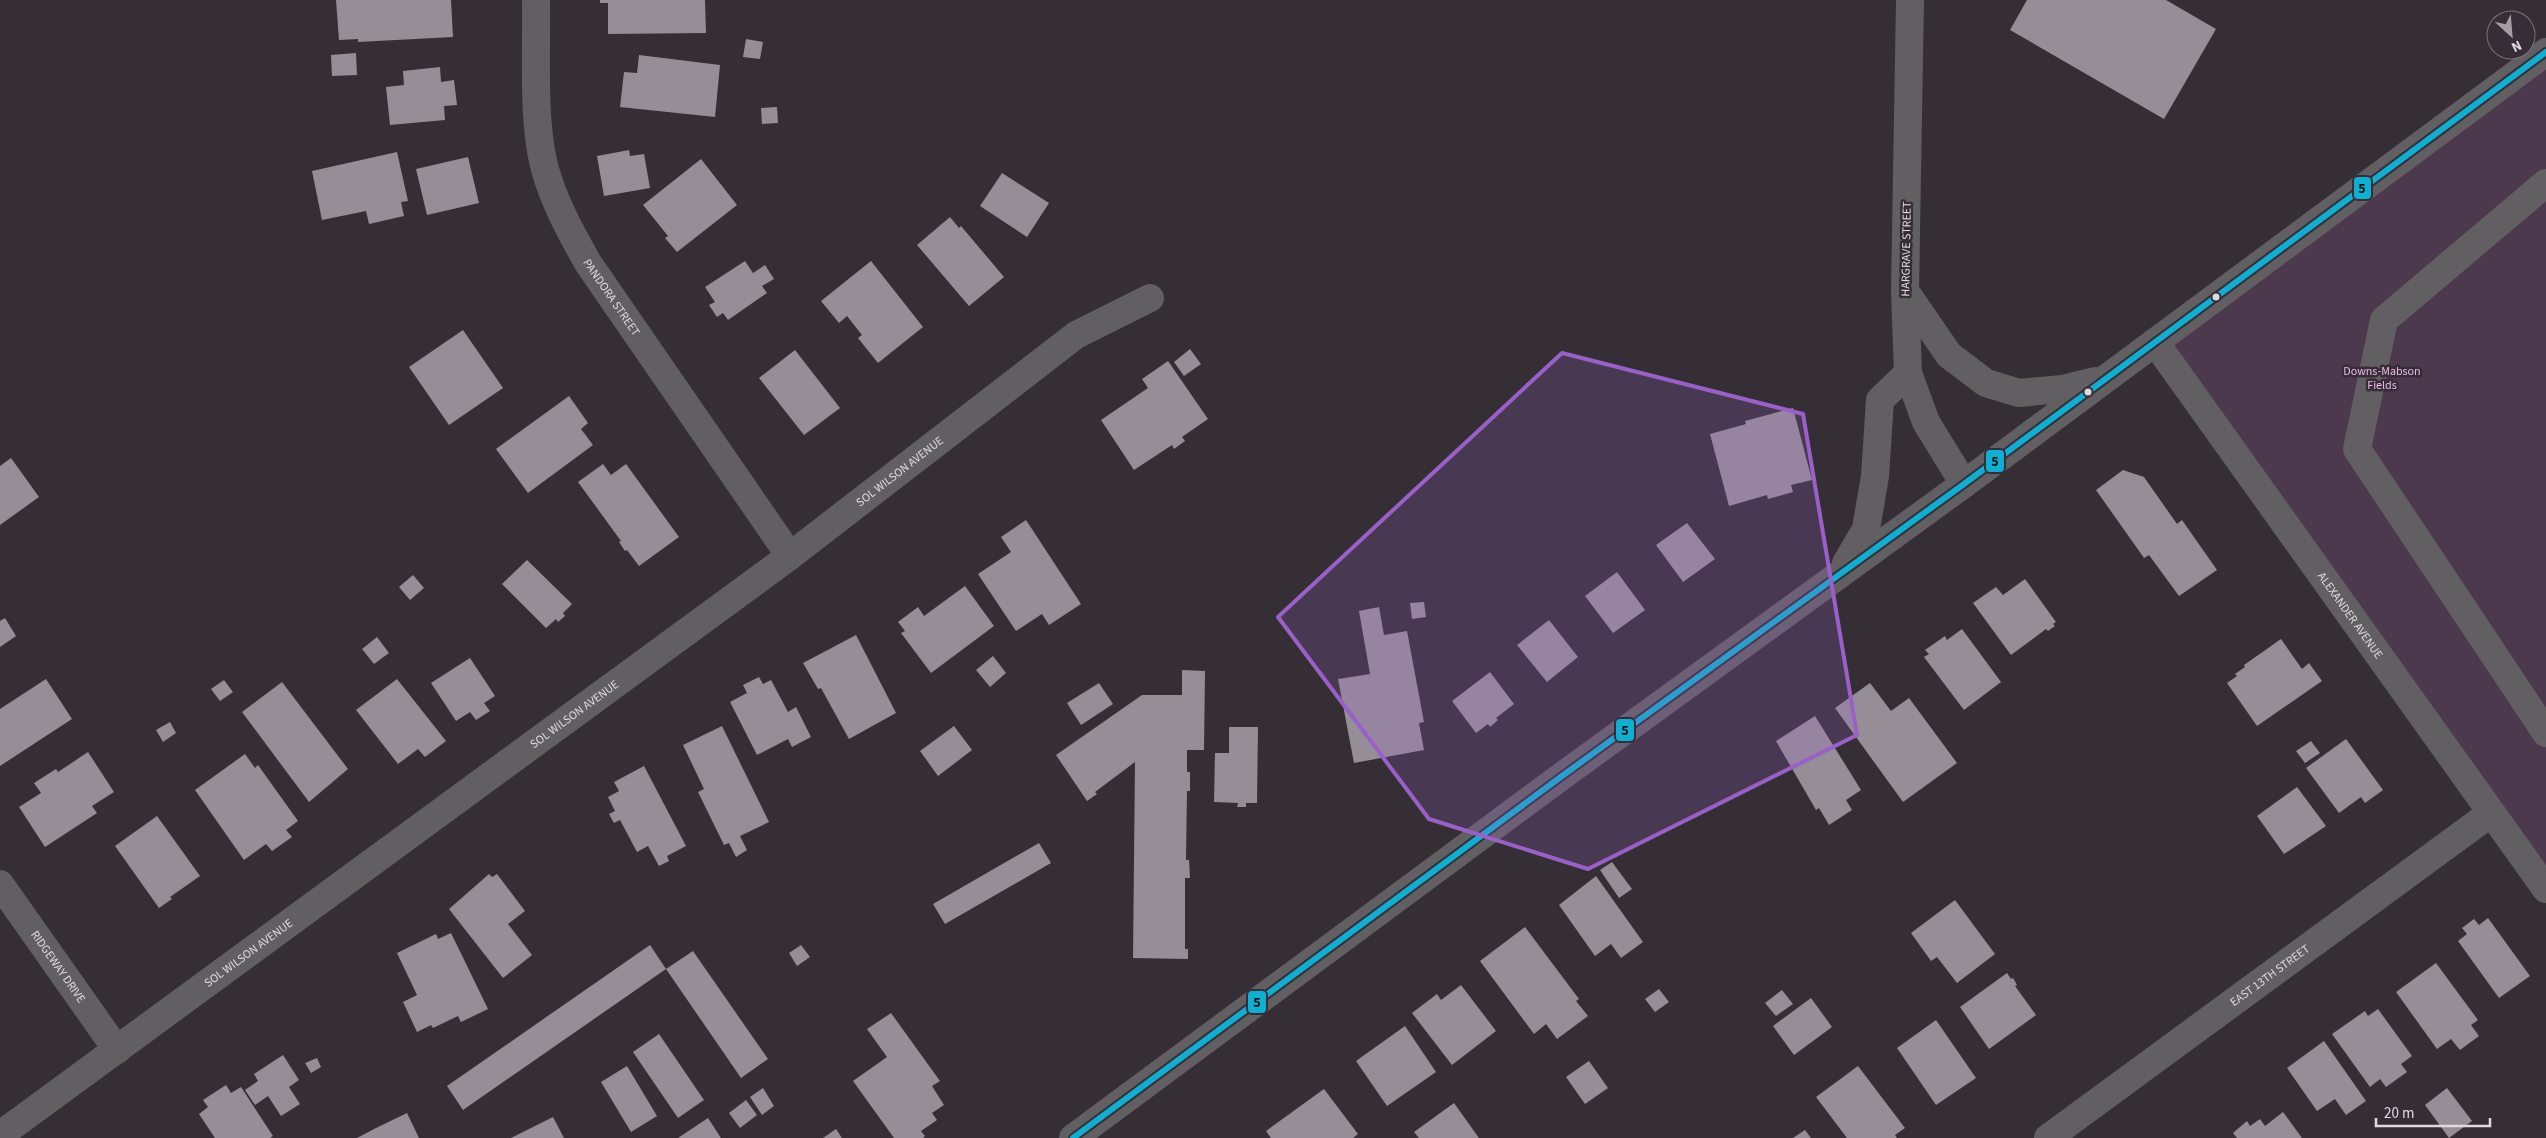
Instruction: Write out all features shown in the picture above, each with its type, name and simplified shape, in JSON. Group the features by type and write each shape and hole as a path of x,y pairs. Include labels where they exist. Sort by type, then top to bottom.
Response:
{"street":[{"name":"PANDORA STREET","path":"536,0 538,121 545,169 566,223 588,263 790,556"},
{"name":"HARGRAVE STREET","path":"1910,0 1905,291 1908,373 1926,422 1964,484"},
{"path":"1074,1138 1839,573 1964,484 2546,52"},
{"path":"2546,184 2384,320 2357,449 2546,733"},
{"path":"1905,291 1949,355 1986,383 2019,393 2062,389 2104,380"},
{"name":"SOL WILSON AVENUE","path":"0,1135 790,556 1076,335 1150,298"},
{"name":"ALEXANDER AVENUE","path":"2155,342 2546,889"},
{"path":"1839,573 1866,529 1875,476 1880,400 1908,373"},
{"name":"EAST 13TH STREET","path":"2048,1138 2491,813"},
{"name":"RIDGEWAY DRIVE","path":"0,884 116,1050"}],"highlighted area":[{"path":"1562,353 1803,414 1857,735 1588,869 1429,819 1278,617"}],"green space":[{"name":"Downs-Mabson Fields","path":"2546,52 2546,884 2155,342"}],"building":[{"path":"336,0 451,0 453,37 358,42 358,39 339,40"},
{"path":"600,0 705,0 706,33 608,34 608,3 600,3"},
{"path":"2027,0 2166,0 2216,29 2164,119 2010,30"},
{"path":"746,39 763,42 760,59 743,57"},
{"path":"356,53 357,75 332,76 331,55"},
{"path":"639,55 720,65 715,117 620,107 624,72 637,73"},
{"path":"440,67 441,82 454,80 457,105 444,106 445,120 390,125 386,87 404,85 403,71"},
{"path":"777,107 778,123 762,124 761,108"},
{"path":"629,150 630,156 644,154 650,188 604,196 597,156"},
{"path":"397,152 408,201 401,202 404,216 369,224 366,211 322,220 312,171"},
{"path":"468,157 479,203 427,215 416,169"},
{"path":"701,159 737,205 677,252 665,238 668,236 643,205"},
{"path":"1002,173 1049,203 1027,237 980,206"},
{"path":"950,217 959,228 961,226 1004,277 969,306 917,245"},
{"path":"745,261 753,273 765,265 774,279 762,286 767,293 728,320 723,313 717,317 709,305 715,302 705,287"},
{"path":"871,261 923,327 878,363 858,338 862,335 847,316 839,323 821,301"},
{"path":"463,330 503,388 449,425 409,367"},
{"path":"1190,349 1201,364 1184,376 1174,362"},
{"path":"795,350 840,408 804,435 759,378"},
{"path":"1168,361 1208,419 1182,437 1185,441 1174,449 1172,445 1134,470 1101,420 1148,388 1142,379"},
{"path":"569,396 588,423 581,429 593,445 528,493 496,449"},
{"path":"1793,408 1812,480 1791,485 1793,492 1768,499 1767,495 1729,506 1710,434 1746,424 1745,421"},
{"path":"11,458 39,497 0,525 0,466"},
{"path":"603,464 611,475 626,464 679,537 639,566 627,550 625,551 619,542 621,541 578,482"},
{"path":"2123,470 2144,477 2177,524 2182,520 2217,570 2179,596 2149,555 2144,558 2096,490"},
{"path":"1026,520 1081,604 1049,625 1042,614 1016,631 978,574 1011,552 1001,537"},
{"path":"1687,523 1715,559 1683,582 1656,545"},
{"path":"527,560 572,604 563,613 565,616 558,622 556,619 546,628 502,584"},
{"path":"1617,572 1645,610 1613,633 1585,596"},
{"path":"413,575 424,588 410,600 399,587"},
{"path":"2025,579 2056,622 2053,624 2055,626 2048,631 2046,629 2011,655 1973,603 1996,587 2003,595"},
{"path":"965,586 994,626 931,673 901,633 905,631 898,622 918,607 924,616"},
{"path":"1424,602 1426,617 1412,619 1410,603"},
{"path":"1379,607 1384,635 1407,631 1424,722 1419,723 1424,750 1354,763 1338,679 1370,674 1359,611"},
{"path":"5,618 16,636 0,647 0,621"},
{"path":"1549,620 1578,657 1547,682 1517,645"},
{"path":"1962,629 2001,682 1964,710 1924,657 1929,654 1925,650 1945,636 1947,640"},
{"path":"856,635 896,713 849,739 821,688 818,689 803,663"},
{"path":"377,637 389,653 374,664 362,649"},
{"path":"2281,639 2302,669 2309,663 2322,681 2257,726 2227,683 2237,676 2235,674 2245,667 2244,665"},
{"path":"993,656 1006,673 990,687 976,670"},
{"path":"470,658 495,696 484,703 490,711 476,720 470,712 456,721 431,683"},
{"path":"1182,670 1205,671 1204,750 1187,750 1187,772 1190,772 1190,791 1187,791 1186,860 1189,860 1190,878 1185,878 1185,949 1188,949 1188,959 1133,958 1135,762 1095,792 1097,794 1087,801 1056,755 1142,695 1182,695"},
{"path":"1490,672 1514,704 1496,718 1498,720 1490,727 1488,724 1476,733 1452,701"},
{"path":"759,677 763,684 771,680 788,712 796,707 811,737 792,747 788,739 757,755 730,702 747,693 743,685"},
{"path":"46,679 72,719 0,766 0,709"},
{"path":"397,679 446,741 425,757 418,749 398,764 356,710"},
{"path":"224,680 233,692 220,701 211,689"},
{"path":"282,682 348,769 309,802 242,712"},
{"path":"1099,683 1113,704 1081,725 1067,703"},
{"path":"1870,683 1891,711 1909,698 1957,763 1903,802 1835,708"},
{"path":"1815,716 1861,790 1846,800 1852,810 1829,825 1819,808 1816,810 1776,741"},
{"path":"170,722 176,733 163,742 156,730"},
{"path":"722,726 769,822 740,836 747,850 736,857 729,843 724,845 698,792 704,789 683,745"},
{"path":"954,726 972,750 938,776 920,751"},
{"path":"1229,727 1258,727 1257,803 1246,803 1246,807 1237,807 1238,803 1214,802 1215,753 1229,753"},
{"path":"2346,739 2383,790 2365,803 2361,797 2339,813 2306,768"},
{"path":"2311,741 2320,753 2305,763 2296,751"},
{"path":"88,752 114,792 92,806 97,813 45,847 19,807 41,793 34,783 56,769 58,772"},
{"path":"245,754 255,768 258,765 298,821 286,830 292,837 272,851 266,844 244,860 195,790"},
{"path":"644,766 686,846 667,856 669,861 659,866 648,846 637,852 620,820 614,823 609,814 615,811 608,797 619,791 614,782"},
{"path":"2297,787 2326,826 2284,854 2257,816"},
{"path":"157,816 200,876 170,897 172,899 159,908 115,846"},
{"path":"1039,843 1051,863 945,924 933,904"},
{"path":"1612,862 1632,889 1619,898 1600,870"},
{"path":"489,874 492,877 497,874 525,911 508,924 532,955 503,978 449,909"},
{"path":"1596,876 1643,942 1621,958 1611,944 1595,956 1559,905"},
{"path":"1955,900 1995,954 1957,983 1937,957 1931,961 1911,933"},
{"path":"2488,918 2530,976 2499,998 2458,941 2467,934 2462,928 2474,919 2479,925"},
{"path":"1525,927 1579,999 1576,1001 1588,1016 1557,1039 1546,1024 1534,1034 1480,961"},
{"path":"451,933 488,1009 461,1022 458,1016 433,1028 431,1025 417,1032 403,1002 417,995 397,953 436,934 438,939"},
{"path":"650,945 666,969 463,1110 447,1086"},
{"path":"801,945 810,957 797,966 789,953"},
{"path":"693,951 768,1059 741,1078 666,969"},
{"path":"2436,963 2478,1020 2471,1025 2479,1036 2460,1050 2451,1039 2437,1049 2396,992"},
{"path":"2007,973 2011,979 2013,978 2017,985 2015,986 2036,1015 1989,1049 1960,1007"},
{"path":"1461,985 1496,1031 1452,1065 1412,1013 1437,994 1441,1000"},
{"path":"1659,989 1669,1002 1655,1012 1645,999"},
{"path":"1782,990 1793,1004 1776,1016 1765,1003"},
{"path":"1811,998 1832,1027 1794,1055 1773,1026"},
{"path":"2378,1009 2412,1056 2401,1064 2407,1072 2386,1087 2380,1079 2370,1087 2332,1034 2365,1011 2368,1016"},
{"path":"891,1013 940,1081 932,1086 944,1105 932,1113 937,1120 921,1131 925,1136 923,1138 894,1138 853,1081 887,1057 867,1029"},
{"path":"1936,1020 1976,1078 1936,1105 1897,1048"},
{"path":"1405,1026 1436,1072 1387,1106 1356,1061"},
{"path":"659,1034 704,1100 678,1118 633,1052"},
{"path":"2324,1041 2366,1101 2346,1115 2335,1099 2317,1111 2287,1068"},
{"path":"283,1055 299,1080 289,1087 300,1104 281,1116 268,1096 255,1105 245,1090 258,1081 254,1074"},
{"path":"317,1058 321,1067 311,1073 305,1063"},
{"path":"1589,1061 1608,1088 1585,1104 1566,1077"},
{"path":"627,1066 657,1116 631,1132 601,1082"},
{"path":"1858,1066 1905,1128 1895,1135 1897,1138 1847,1138 1816,1097"},
{"path":"226,1085 231,1093 241,1087 273,1136 270,1138 215,1138 199,1114 208,1107 203,1100"},
{"path":"763,1088 774,1106 762,1115 750,1097"},
{"path":"2447,1088 2472,1121 2449,1138 2425,1105"},
{"path":"1324,1089 1358,1134 1353,1138 1271,1138 1266,1131"},
{"path":"746,1100 757,1115 740,1128 729,1113"},
{"path":"1454,1103 1479,1138 1419,1138 1414,1132"},
{"path":"2283,1112 2302,1138 2237,1138 2233,1133 2247,1121 2250,1126 2260,1119 2265,1126"},
{"path":"407,1113 419,1138 357,1138 376,1128"},
{"path":"553,1117 564,1138 511,1138"},
{"path":"708,1118 721,1138 678,1138"},
{"path":"836,1129 842,1138 823,1138"},
{"path":"1805,1130 1811,1138 1793,1138"}],"transit line":[{"name":"5","path":"1073,1138 1562,776 1964,484 2546,52"}]}
